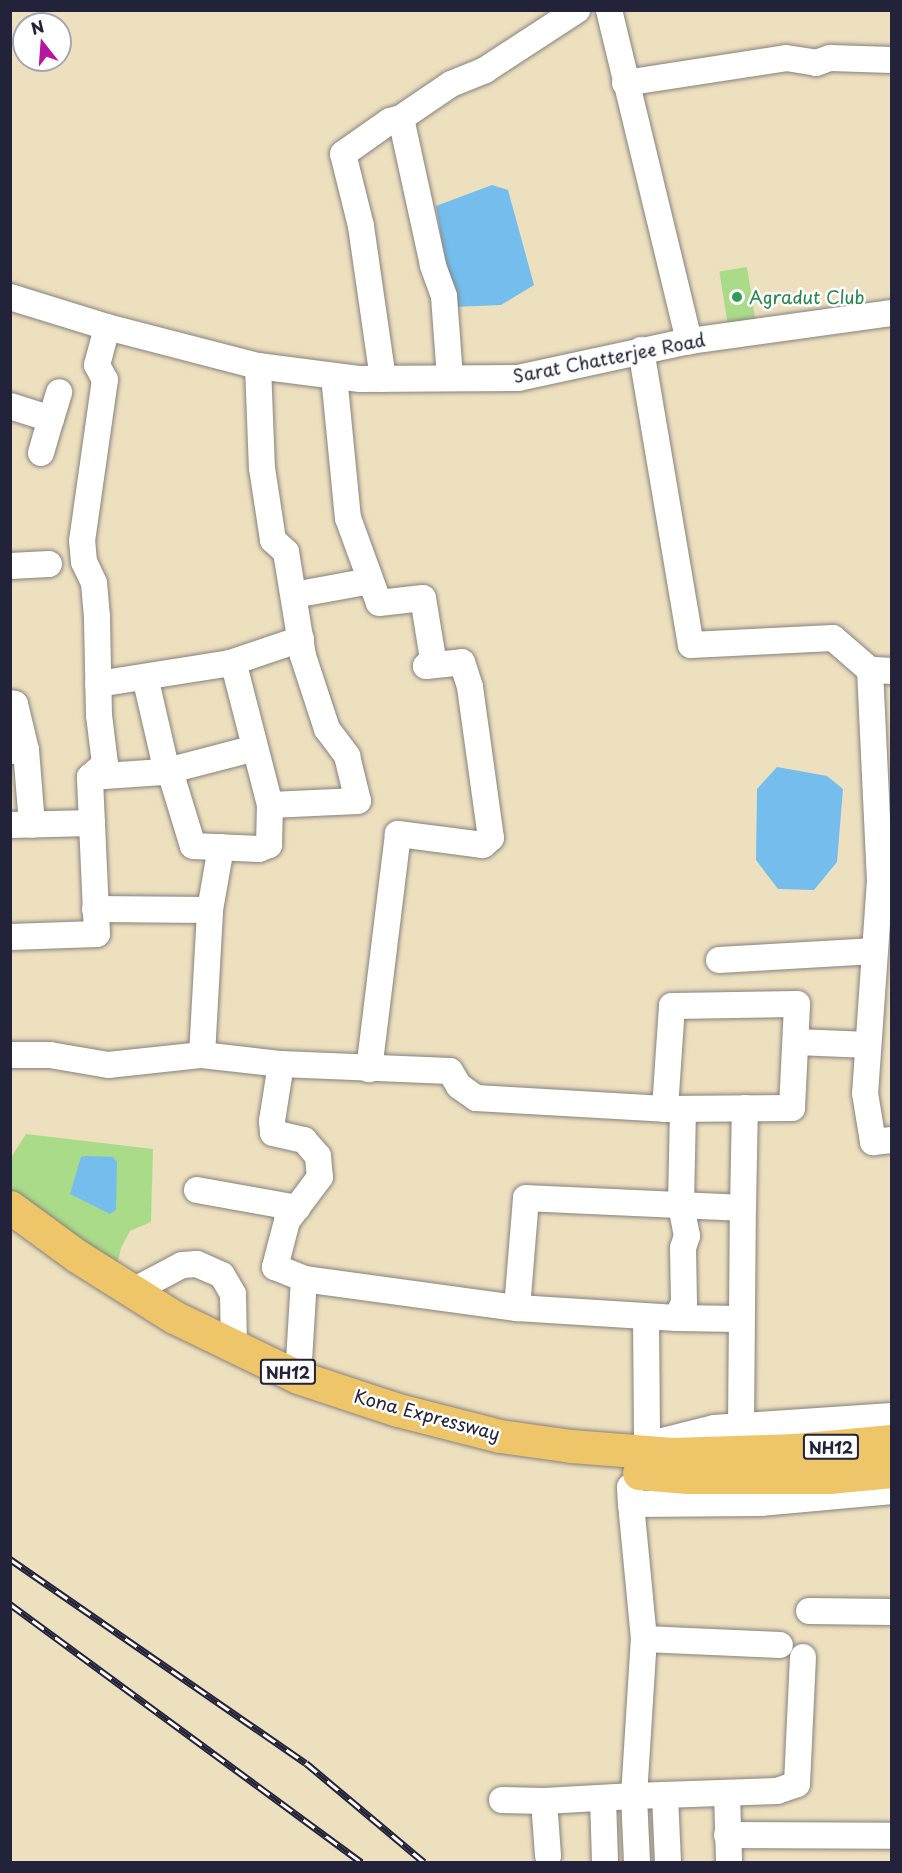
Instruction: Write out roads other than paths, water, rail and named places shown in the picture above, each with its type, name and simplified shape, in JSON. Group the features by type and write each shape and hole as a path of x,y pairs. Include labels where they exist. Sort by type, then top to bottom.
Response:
{"highway":[{"name":"Kona Expressway","path":"10,1207 77,1256 174,1317 298,1377 398,1410 500,1436 634,1456 688,1477 829,1478 891,1471"},
{"name":"Kona Expressway","path":"10,1234 67,1277 298,1399 460,1449 634,1456 795,1450 891,1441"}],"street":[{"path":"383,379 361,226 343,154 390,121 401,118 451,84 485,70 577,10"},
{"path":"615,14 626,83 689,341"},
{"path":"626,83 786,58 816,63 830,58 891,60"},
{"path":"401,118 433,265 444,296 450,378"},
{"name":"Sarat Chatterjee Road","path":"10,297 107,327 258,366 334,376 383,379 518,378 562,371 641,350 689,341 891,313"},
{"path":"90,777 105,764 98,684 94,583 84,562 82,541 105,380 97,365 107,327"},
{"path":"641,350 691,645 833,638 881,670 881,938 868,1046 865,1093 873,1142 891,1140"},
{"path":"258,366 262,468 273,540 285,552 303,656 327,729 346,756 358,801 270,805"},
{"path":"334,376 348,518 379,603 423,598 433,659 426,666 462,662 472,699 491,838 483,845 398,834 369,1069"},
{"path":"41,453 59,392"},
{"path":"10,406 51,419"},
{"path":"10,566 49,564"},
{"path":"294,595 370,581"},
{"path":"98,684 230,663 301,639"},
{"path":"145,677 166,771 193,846 259,849 269,845 270,805 235,669 230,663"},
{"path":"10,704 15,704 21,825 92,823"},
{"path":"90,777 166,771 255,748"},
{"path":"10,937 97,934 90,777"},
{"path":"202,1055 210,910 221,847"},
{"path":"95,909 210,910"},
{"path":"719,960 881,938"},
{"path":"10,1055 50,1055 108,1065 202,1055 281,1065 450,1071 459,1086 476,1098 674,1109 792,1108 797,1042 797,1004 672,1006 674,1109 681,1205 687,1236 683,1248 684,1302 677,1318"},
{"path":"797,1042 868,1046"},
{"path":"281,1065 272,1121 273,1133 304,1140 318,1156 320,1177 287,1221 275,1267 304,1279 517,1308 646,1318 740,1319"},
{"path":"741,1426 740,1319 745,1108"},
{"path":"197,1190 297,1208"},
{"path":"517,1308 526,1198 743,1208"},
{"path":"134,1291 182,1265 197,1264 222,1275 233,1294 234,1346"},
{"path":"298,1377 304,1279"},
{"path":"637,1863 634,1796 644,1640 631,1504 646,1318"},
{"path":"634,1456 714,1428 891,1416"},
{"path":"631,1504 760,1503 891,1491"},
{"path":"809,1611 891,1612"},
{"path":"644,1640 780,1644"},
{"path":"501,1800 544,1801 777,1791 797,1784 803,1657"},
{"path":"727,1793 729,1863"},
{"path":"665,1796 668,1863"},
{"path":"603,1798 605,1863"},
{"path":"544,1801 548,1856"},
{"path":"728,1835 891,1836"}],"water":[{"path":"492,185 508,190 534,285 501,305 453,307 436,206"},
{"path":"777,767 827,776 843,789 837,862 814,890 778,889 756,860 757,789"},
{"path":"81,1157 113,1157 117,1162 116,1210 110,1214 70,1194"}],"railway":[{"path":"10,1559 306,1763 424,1862"},
{"path":"10,1604 361,1862"}],"place":[{"name":"Agradut Club","path":"737,297"}]}
